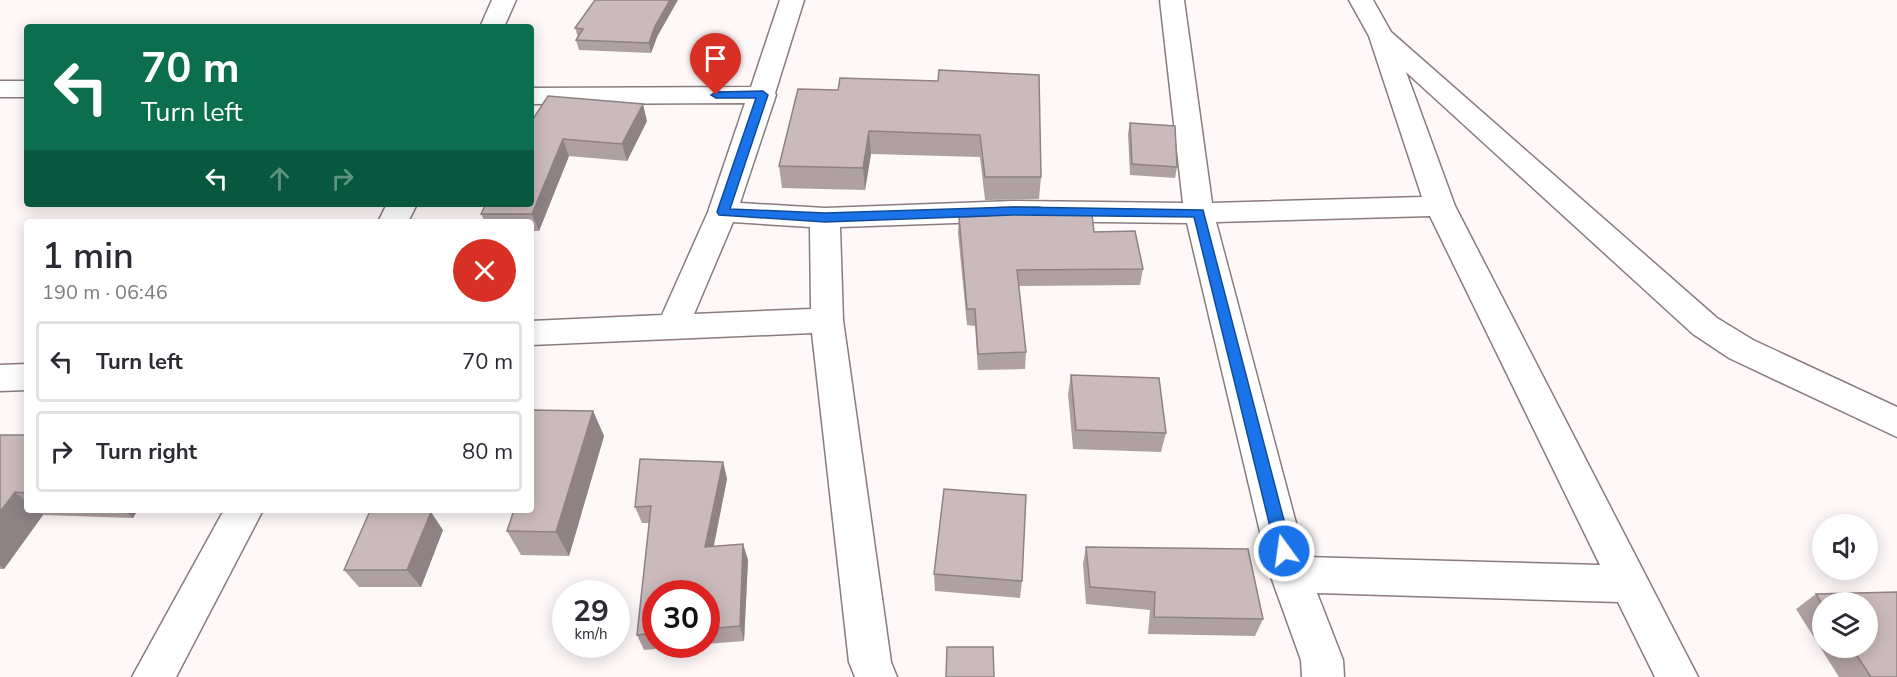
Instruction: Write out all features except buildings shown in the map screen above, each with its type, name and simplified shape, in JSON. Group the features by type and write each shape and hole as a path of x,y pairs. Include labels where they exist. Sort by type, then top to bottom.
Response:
{"street":[{"path":"493,24 504,0"},
{"path":"673,326 723,212 763,95 792,0"},
{"path":"1172,0 1199,213 1290,574 1322,660 1323,677"},
{"path":"1361,0 1381,36 1440,206 1677,677"},
{"path":"1381,36 1705,326 1741,349 1897,423"},
{"path":"0,89 24,89"},
{"path":"534,96 763,95"},
{"path":"723,212 825,218 1013,211 1199,213 1440,206"},
{"path":"825,218 827,320 870,662 876,677"},
{"path":"534,333 827,320"},
{"path":"0,378 24,377"},
{"path":"153,677 242,513"},
{"path":"1290,574 1630,584"}],"route":[{"path":"716,95 763,95 723,212 825,218 1013,211 1199,213 1284,551"}]}
